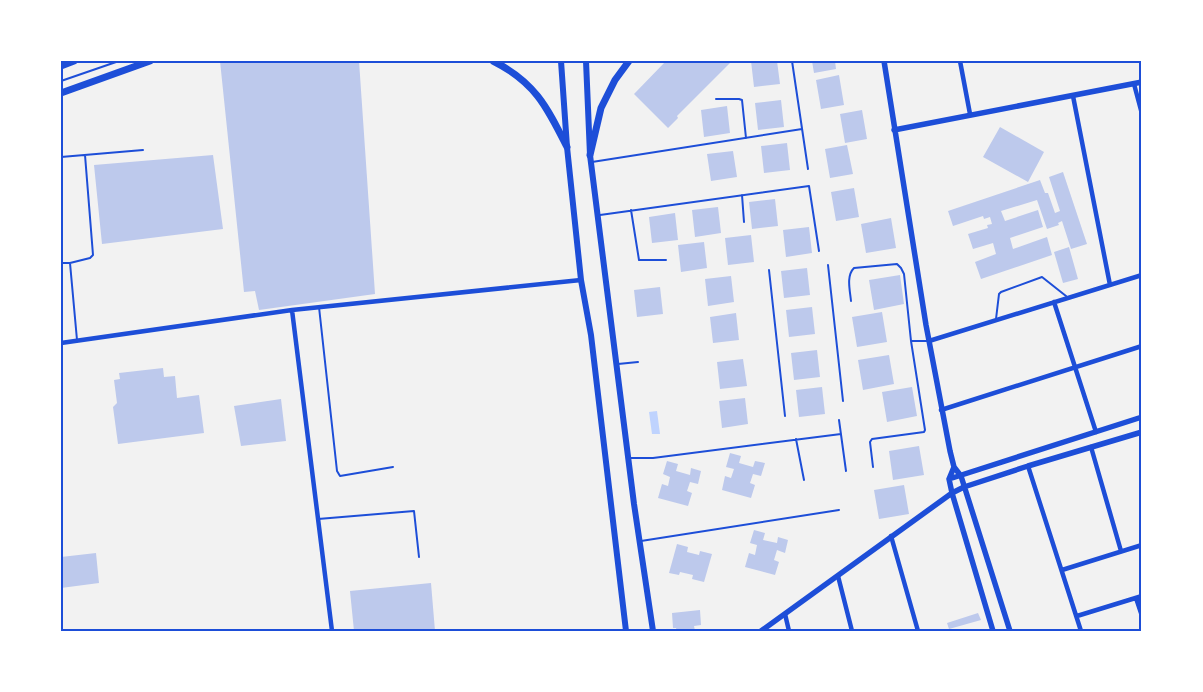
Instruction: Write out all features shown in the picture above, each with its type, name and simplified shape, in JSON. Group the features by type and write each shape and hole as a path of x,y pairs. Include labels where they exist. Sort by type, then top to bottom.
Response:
{"main road":[{"path":"61,66 74,61"},
{"path":"61,93 150,61"},
{"path":"493,61 511,70 539,96 567,147"},
{"path":"561,61 567,147 581,280 591,335 626,631"},
{"path":"586,61 590,158 653,631"},
{"path":"590,158 601,108 615,80 629,61"}],"street":[{"path":"884,61 941,410 954,467 961,476 1010,631"},
{"path":"960,61 970,114"},
{"path":"894,130 1142,82"},
{"path":"1134,84 1142,114"},
{"path":"1073,96 1110,285"},
{"path":"929,341 1142,275"},
{"path":"61,343 292,310 581,280"},
{"path":"1054,302 1096,432"},
{"path":"292,310 332,631"},
{"path":"941,410 1142,346"},
{"path":"948,479 1142,417"},
{"path":"762,631 952,493 964,487 1028,466 1142,432"},
{"path":"1092,447 1121,551"},
{"path":"1028,466 1081,631"},
{"path":"954,467 948,479 993,631"},
{"path":"891,536 918,631"},
{"path":"1062,570 1142,545"},
{"path":"838,576 852,631"},
{"path":"1077,616 1142,596"},
{"path":"1136,598 1142,616"},
{"path":"785,614 789,631"}],"lane":[{"path":"792,61 808,170"},
{"path":"716,99 739,98 742,100 746,138"},
{"path":"590,158 802,129"},
{"path":"61,157 143,150"},
{"path":"61,264 90,258 93,255 85,155"},
{"path":"598,215 809,186 820,251"},
{"path":"742,195 744,222"},
{"path":"631,210 639,260 666,260"},
{"path":"70,262 77,341"},
{"path":"851,301 849,277 854,268 896,264 901,268 904,274 911,341 925,430 924,432 872,439 870,442 873,467"},
{"path":"828,265 843,401"},
{"path":"768,270 785,416"},
{"path":"995,320 999,294 1001,292 1042,277 1068,298"},
{"path":"319,307 337,471 340,476 394,467"},
{"path":"911,341 929,341"},
{"path":"617,364 638,362"},
{"path":"839,420 846,471"},
{"path":"629,458 653,458 841,434"},
{"path":"796,439 804,480"},
{"path":"640,541 839,510"},
{"path":"318,519 414,511 419,557"}],"path":[{"path":"61,81 119,61"}],"water":[{"path":"657,411 660,434 652,434 649,412"}],"building":[{"path":"220,61 359,61 375,294 259,310 255,291 244,292"},
{"path":"666,61 732,61 677,116 678,118 668,128 634,94"},
{"path":"751,61 777,61 780,84 754,87"},
{"path":"812,61 835,61 836,69 814,73"},
{"path":"839,75 844,105 821,109 816,80"},
{"path":"781,100 784,127 758,130 755,103"},
{"path":"727,106 730,133 704,137 701,110"},
{"path":"862,110 867,139 845,143 840,114"},
{"path":"1000,127 1044,152 1028,182 983,157"},
{"path":"787,143 790,170 764,173 761,146"},
{"path":"847,145 853,174 830,178 825,149"},
{"path":"733,151 737,177 711,181 707,154"},
{"path":"213,155 223,229 102,244 94,165"},
{"path":"1063,172 1087,244 1071,249 1062,221 1058,223 1059,225 1047,229 1037,200 1001,211 1005,221 1038,210 1043,227 1010,238 1013,249 1047,237 1052,255 981,279 975,262 996,254 993,243 973,249 968,234 988,228 987,225 992,224 990,217 984,219 983,216 953,226 948,211 1040,180 1045,193 1048,193 1055,213 1060,211 1049,177"},
{"path":"854,188 859,217 836,221 831,192"},
{"path":"775,199 778,226 752,229 749,202"},
{"path":"718,207 721,233 695,237 692,210"},
{"path":"675,213 678,240 652,243 649,217"},
{"path":"891,218 896,248 866,253 861,224"},
{"path":"809,227 812,253 786,257 783,230"},
{"path":"751,235 754,262 728,265 725,238"},
{"path":"704,242 707,268 681,272 678,245"},
{"path":"1069,247 1078,279 1063,283 1054,252"},
{"path":"807,268 810,295 784,298 781,271"},
{"path":"900,275 904,304 874,310 869,280"},
{"path":"731,276 734,302 708,306 705,279"},
{"path":"660,287 663,314 637,317 634,290"},
{"path":"812,307 815,334 789,337 786,310"},
{"path":"882,312 887,342 857,347 852,317"},
{"path":"736,313 739,340 713,343 710,317"},
{"path":"817,350 820,377 794,380 791,353"},
{"path":"889,355 894,384 863,390 858,360"},
{"path":"743,359 747,386 720,389 717,362"},
{"path":"163,368 164,377 175,376 177,398 199,395 204,433 118,444 113,407 117,403 114,380 120,379 119,373"},
{"path":"822,387 825,414 799,417 796,390"},
{"path":"912,387 917,416 887,422 882,392"},
{"path":"745,398 748,424 722,428 719,401"},
{"path":"281,399 286,441 241,446 234,406"},
{"path":"919,446 924,475 893,480 889,451"},
{"path":"730,453 741,456 739,463 753,467 755,461 765,463 761,476 753,474 750,483 755,485 751,498 722,490 725,476 731,478 734,469 726,467"},
{"path":"667,461 678,464 676,471 690,475 691,468 701,471 698,484 690,482 687,491 692,493 688,506 658,498 662,484 668,486 670,477 663,474"},
{"path":"904,485 909,514 879,519 874,490"},
{"path":"754,530 765,533 763,540 777,543 778,537 788,540 785,553 777,550 774,560 779,562 775,575 745,567 749,553 755,555 757,545 750,543"},
{"path":"677,544 688,547 687,552 699,555 700,551 712,554 704,582 692,579 693,575 680,572 679,575 669,573"},
{"path":"96,553 99,583 61,588 61,557"},
{"path":"431,583 435,631 354,631 350,591"},
{"path":"700,610 701,625 694,626 695,631 677,631 676,628 673,628 672,613"},
{"path":"978,613 981,620 949,629 947,623"}]}
